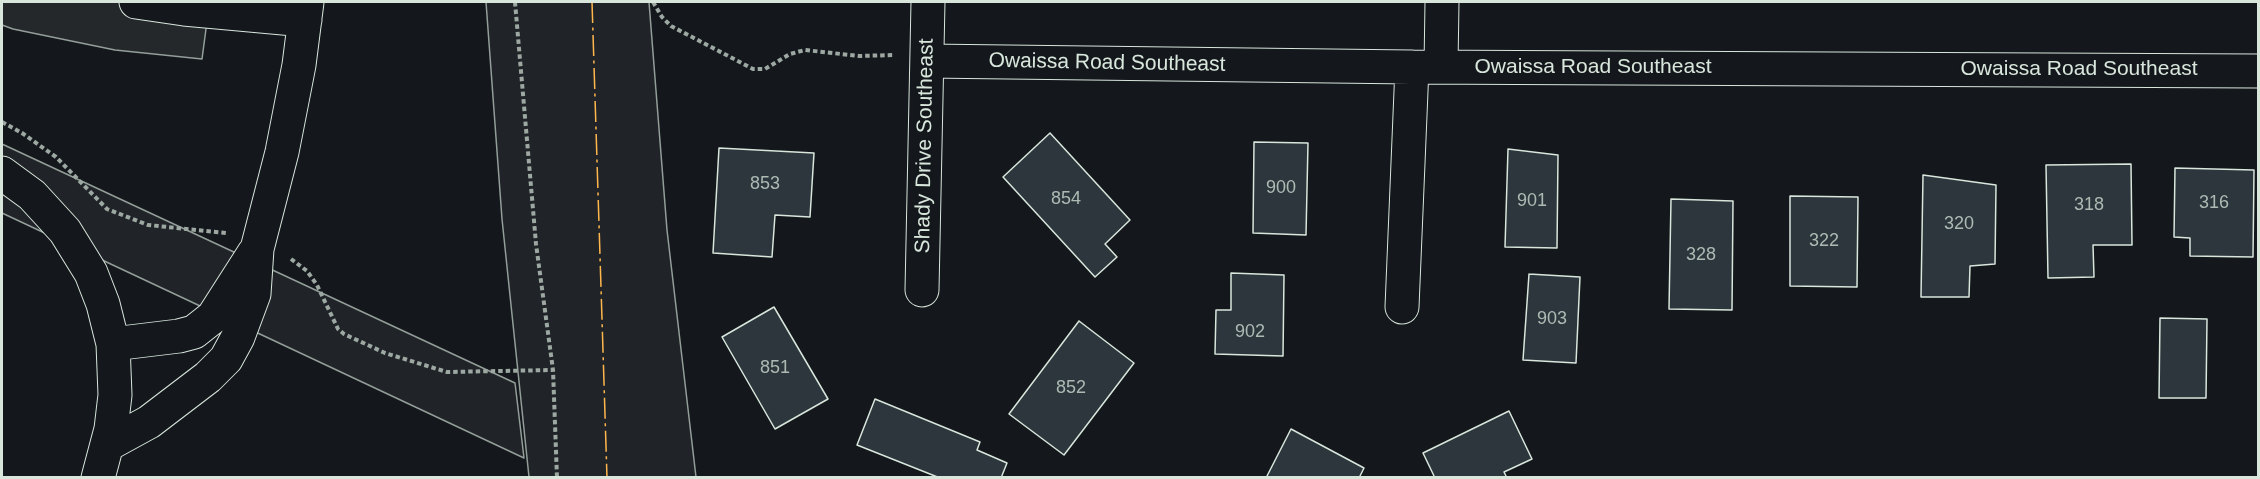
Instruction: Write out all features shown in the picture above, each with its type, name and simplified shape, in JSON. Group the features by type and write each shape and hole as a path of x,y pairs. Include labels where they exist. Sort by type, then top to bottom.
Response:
{"street":[{"path":"107,445 149,422 208,377 226,359 238,337 254,294 257,246 282,152 299,65 306,10 184,9 136,2"},
{"name":"Shady Drive Southeast","path":"921,290 928,2"},
{"path":"1402,307 1426,66 1442,2"},
{"name":"Owaissa Road Southeast","path":"928,58 1426,66 2259,70"},
{"path":"2,174 32,195 66,231 91,273 103,304 113,345 115,395 111,429 98,477"},
{"path":"113,345 194,332 213,317 257,246"}],"path":[{"path":"515,2 536,244 553,370 557,477"},
{"path":"653,2 671,26 753,69 765,69 790,54 805,50 859,56 928,58"},
{"path":"2,122 56,157 107,208 148,225 257,246 296,261 317,285 338,329 385,353 447,372 553,370"}],"shaded area":[{"path":"2,2 216,2 206,29 202,59 115,50 13,29 2,25"},
{"path":"486,2 649,2 667,230 696,477 529,477 502,219"},
{"path":"2,144 515,383 524,458 2,213"}],"building":[{"path":"1050,133 1130,220 1105,244 1117,257 1095,277 1003,177"},
{"path":"1254,142 1308,143 1306,235 1253,233"},
{"path":"719,148 814,153 810,217 775,215 772,257 713,253"},
{"path":"1508,149 1558,155 1557,248 1505,247"},
{"path":"2131,164 2132,245 2093,245 2094,277 2048,278 2046,165"},
{"path":"2175,168 2254,170 2253,257 2190,256 2190,238 2174,237"},
{"path":"1923,175 1996,185 1995,264 1970,266 1969,297 1921,297"},
{"path":"1790,196 1858,197 1857,287 1790,286"},
{"path":"1671,199 1733,201 1732,310 1669,309"},
{"path":"1231,273 1284,275 1283,356 1215,354 1216,310 1231,310"},
{"path":"1529,274 1580,277 1576,363 1523,360"},
{"path":"774,307 828,399 775,429 722,337"},
{"path":"2160,318 2207,319 2206,398 2159,398"},
{"path":"1079,321 1134,363 1064,455 1009,414"},
{"path":"875,399 980,442 977,450 1007,463 1001,478 940,478 857,445"},
{"path":"1509,411 1532,459 1504,472 1507,478 1435,478 1423,453"},
{"path":"1291,429 1364,468 1359,478 1266,478"}],"power":[{"path":"592,2 607,478"}]}
